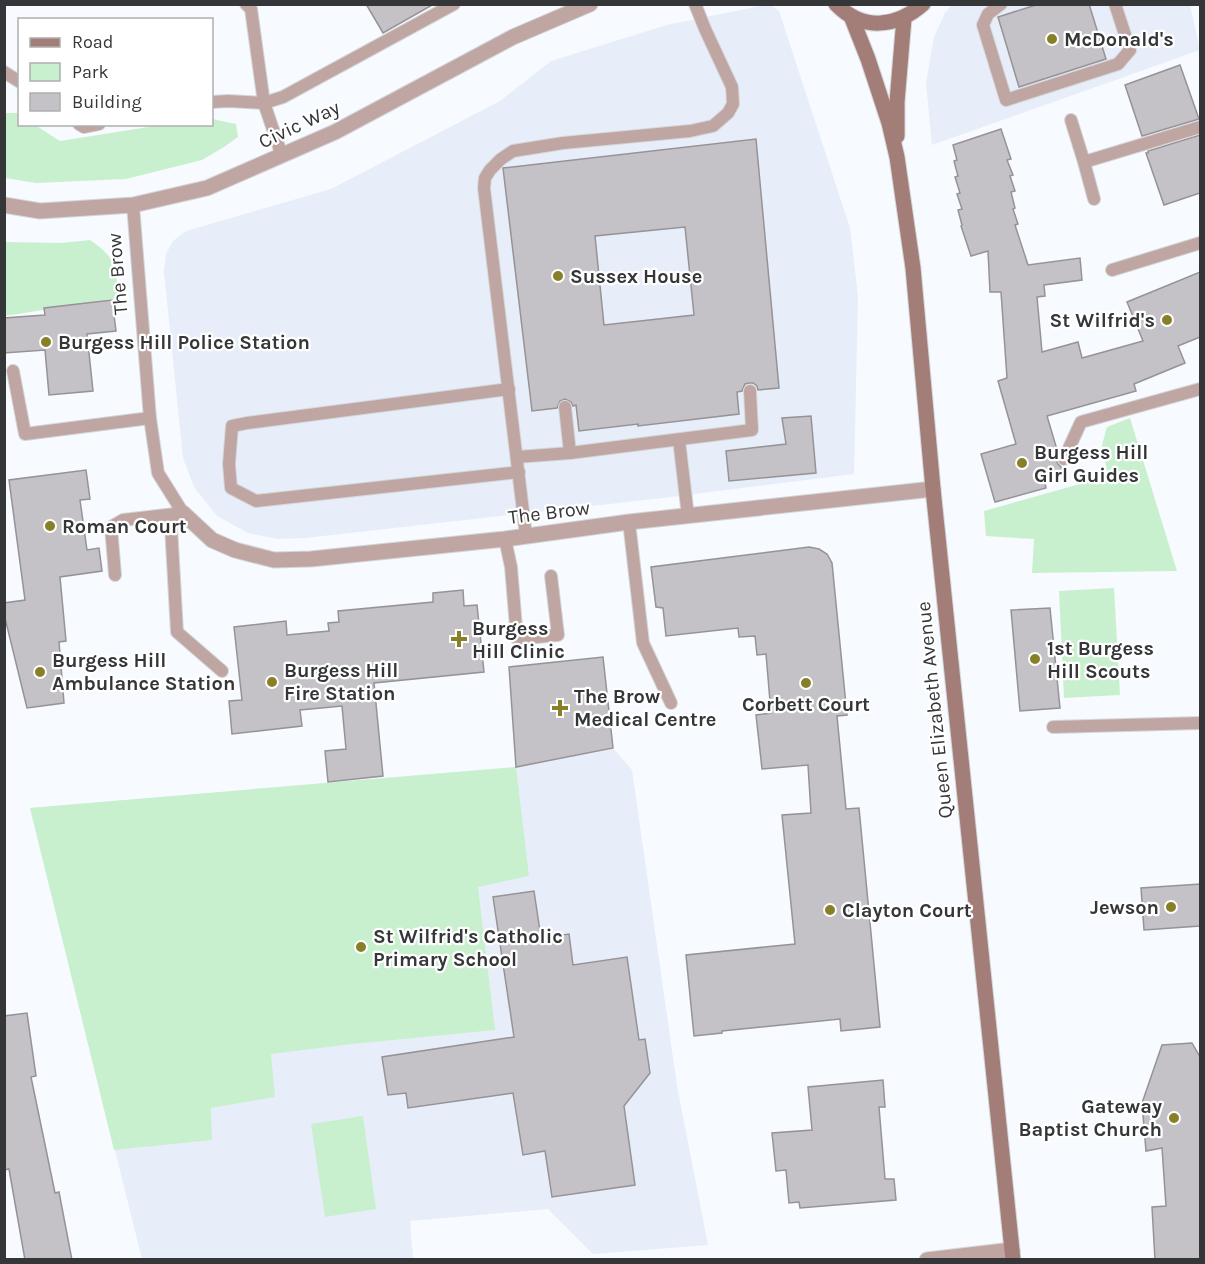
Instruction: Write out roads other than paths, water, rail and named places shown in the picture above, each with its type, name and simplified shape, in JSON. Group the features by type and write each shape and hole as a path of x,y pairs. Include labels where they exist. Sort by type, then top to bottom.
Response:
{"main road":[{"path":"836,4 862,22 877,24 904,18 914,13 923,4"},
{"name":"Queen Elizabeth Avenue","path":"851,16 889,123 897,157 913,268 933,489 1012,1255"},
{"name":"Queen Elizabeth Avenue","path":"897,157 897,102 904,18"}],"street":[{"name":"Civic Way","path":"4,205 40,211 133,205 207,188 356,121 513,37 588,5"},
{"name":"The Brow","path":"183,513 212,540 235,550 274,560 312,559 506,539 629,522 933,489"},
{"path":"927,1260 1012,1255"}],"lane":[{"path":"246,4 251,9 264,103 282,156"},
{"path":"213,102 264,103 283,97 454,4"},
{"path":"526,536 484,188 485,178 501,159 513,151 563,143 690,131 713,126 728,113 734,104 732,87 695,4"},
{"path":"1001,4 988,14 983,25 1006,100 1118,64 1130,50 1115,4"},
{"path":"4,72 18,81"},
{"path":"1071,120 1094,199"},
{"path":"1084,162 1200,127"},
{"name":"The Brow","path":"133,205 150,418 158,472 183,513"},
{"path":"1112,270 1200,243"},
{"path":"14,371 25,434 150,418"},
{"path":"1064,459 1082,422 1200,388"},
{"path":"509,389 232,426 229,464 231,488 255,501 519,472"},
{"path":"517,457 570,453 752,430 750,391"},
{"path":"565,407 570,453"},
{"path":"679,440 688,516"},
{"path":"115,575 111,527 123,520 183,513"},
{"path":"183,513 171,526 177,632 222,670"},
{"path":"629,522 643,643 670,703"},
{"path":"506,539 511,567 517,639 558,635 551,576"},
{"path":"1053,727 1200,723"}],"place":[{"name":"McDonald's","path":"1052,39"},
{"name":"Sussex House","path":"558,276"},
{"name":"St Wilfrid's","path":"1167,320"},
{"name":"Burgess Hill Police Station","path":"46,342"},
{"name":"Burgess Hill Girl Guides","path":"1022,463"},
{"name":"Roman Court","path":"50,526"},
{"name":"Burgess Hill Clinic","path":"459,639"},
{"name":"1st Burgess Hill Scouts","path":"1035,659"},
{"name":"Burgess Hill Ambulance Station","path":"40,672"},
{"name":"Burgess Hill Fire Station","path":"272,682"},
{"name":"Corbett Court","path":"806,683"},
{"name":"The Brow Medical Centre","path":"560,708"},
{"name":"Jewson","path":"1171,907"},
{"name":"Clayton Court","path":"830,910"},
{"name":"St Wilfrid's Catholic Primary School","path":"361,947"},
{"name":"Gateway Baptist Church","path":"1174,1118"}]}
